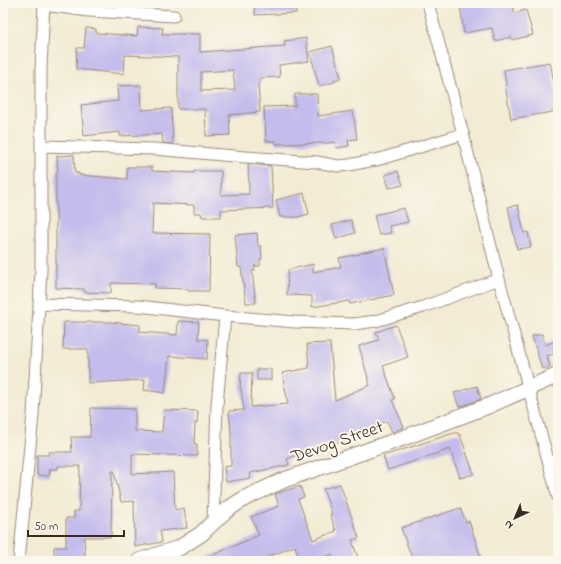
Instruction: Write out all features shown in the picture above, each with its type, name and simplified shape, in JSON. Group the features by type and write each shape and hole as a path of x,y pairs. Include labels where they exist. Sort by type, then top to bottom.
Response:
{"street":[{"path":"428,3 463,134 499,279 558,497"},
{"path":"19,561 33,415 41,270 41,69 44,4 89,11 174,16"},
{"path":"41,146 154,150 316,162 338,166 380,159 463,134"},
{"path":"39,304 138,306 295,322 354,324 376,322 423,307 499,279"},
{"path":"213,523 217,405 225,316"},
{"name":"Devog Street","path":"139,561 179,548 201,534 225,512 245,498 284,480 488,406 558,375"}],"building":[{"path":"254,3 295,3 296,13 255,15"},
{"path":"469,3 512,3 515,13 526,10 533,35 512,40 511,37 495,41 492,28 464,33 460,5"},
{"path":"138,27 163,28 162,34 200,34 200,52 285,46 284,41 306,38 309,61 279,65 280,77 260,78 260,84 258,84 260,112 229,115 230,135 206,136 205,109 178,109 178,57 125,55 124,74 76,69 77,48 84,48 86,28 96,29 96,33 137,36","holes":["233,70 235,90 201,91 201,72"]},
{"path":"332,46 341,78 334,80 335,82 319,86 310,52"},
{"path":"550,62 558,100 558,111 511,119 504,70"},
{"path":"141,85 142,110 171,108 173,144 163,143 162,134 120,136 120,132 84,136 81,105 118,101 117,86"},
{"path":"295,94 317,94 318,116 353,111 357,139 348,140 349,146 336,148 335,142 276,144 276,141 266,141 264,107 295,106"},
{"path":"74,155 75,173 79,173 79,175 127,179 127,167 152,167 152,171 194,173 194,171 221,171 221,195 249,194 248,164 271,166 273,208 221,210 221,217 202,217 201,213 194,213 194,205 153,203 152,233 210,234 209,291 155,288 155,284 111,283 111,293 84,292 84,289 56,288 57,156"},
{"path":"398,171 403,185 389,188 385,175"},
{"path":"304,193 309,214 298,217 280,217 276,200"},
{"path":"518,205 524,233 528,232 531,247 517,249 508,207"},
{"path":"404,208 408,222 389,226 391,233 379,235 374,215"},
{"path":"351,220 355,233 336,239 332,225"},
{"path":"257,233 258,246 261,246 262,259 260,259 260,266 254,266 255,270 252,271 256,303 246,303 241,267 238,267 235,235"},
{"path":"384,248 394,295 350,304 349,301 312,307 312,296 287,295 288,270 313,264 313,272 341,267 339,258"},
{"path":"178,321 199,322 198,339 208,340 207,359 169,356 165,393 144,390 145,380 88,383 88,349 63,349 64,322 110,322 140,325 140,332 177,335"},
{"path":"396,325 408,357 383,366 395,399 392,400 404,427 392,432 387,421 330,446 328,444 287,459 289,465 250,473 251,478 226,482 224,467 231,466 229,411 244,410 240,389 241,373 252,373 251,407 288,404 282,373 309,368 307,344 330,343 335,400 370,385 359,346 379,340 376,332"},
{"path":"542,334 545,345 558,340 558,352 547,356 550,367 542,369 532,336"},
{"path":"257,369 271,369 271,380 257,380"},
{"path":"477,386 481,399 459,407 454,393"},
{"path":"91,408 135,409 135,431 162,432 164,410 198,411 197,423 195,423 194,444 197,444 197,456 132,454 132,474 173,472 175,510 184,508 187,528 160,531 162,542 135,547 134,501 121,502 114,471 112,471 111,537 84,537 85,559 54,559 54,547 66,547 66,518 74,518 74,511 79,511 80,466 58,466 58,469 50,469 49,476 37,475 37,455 49,455 49,452 72,452 71,437 90,437"},
{"path":"458,433 460,435 474,474 460,478 450,449 388,470 383,456"},
{"path":"340,484 359,538 352,540 359,561 334,561 332,554 314,561 300,561 295,546 265,558 266,561 199,561 259,535 251,517 279,506 275,494 300,486 304,497 298,499 313,540 336,531 330,514 332,514 323,489"},
{"path":"460,508 466,522 469,521 482,561 413,561 401,528"}]}
